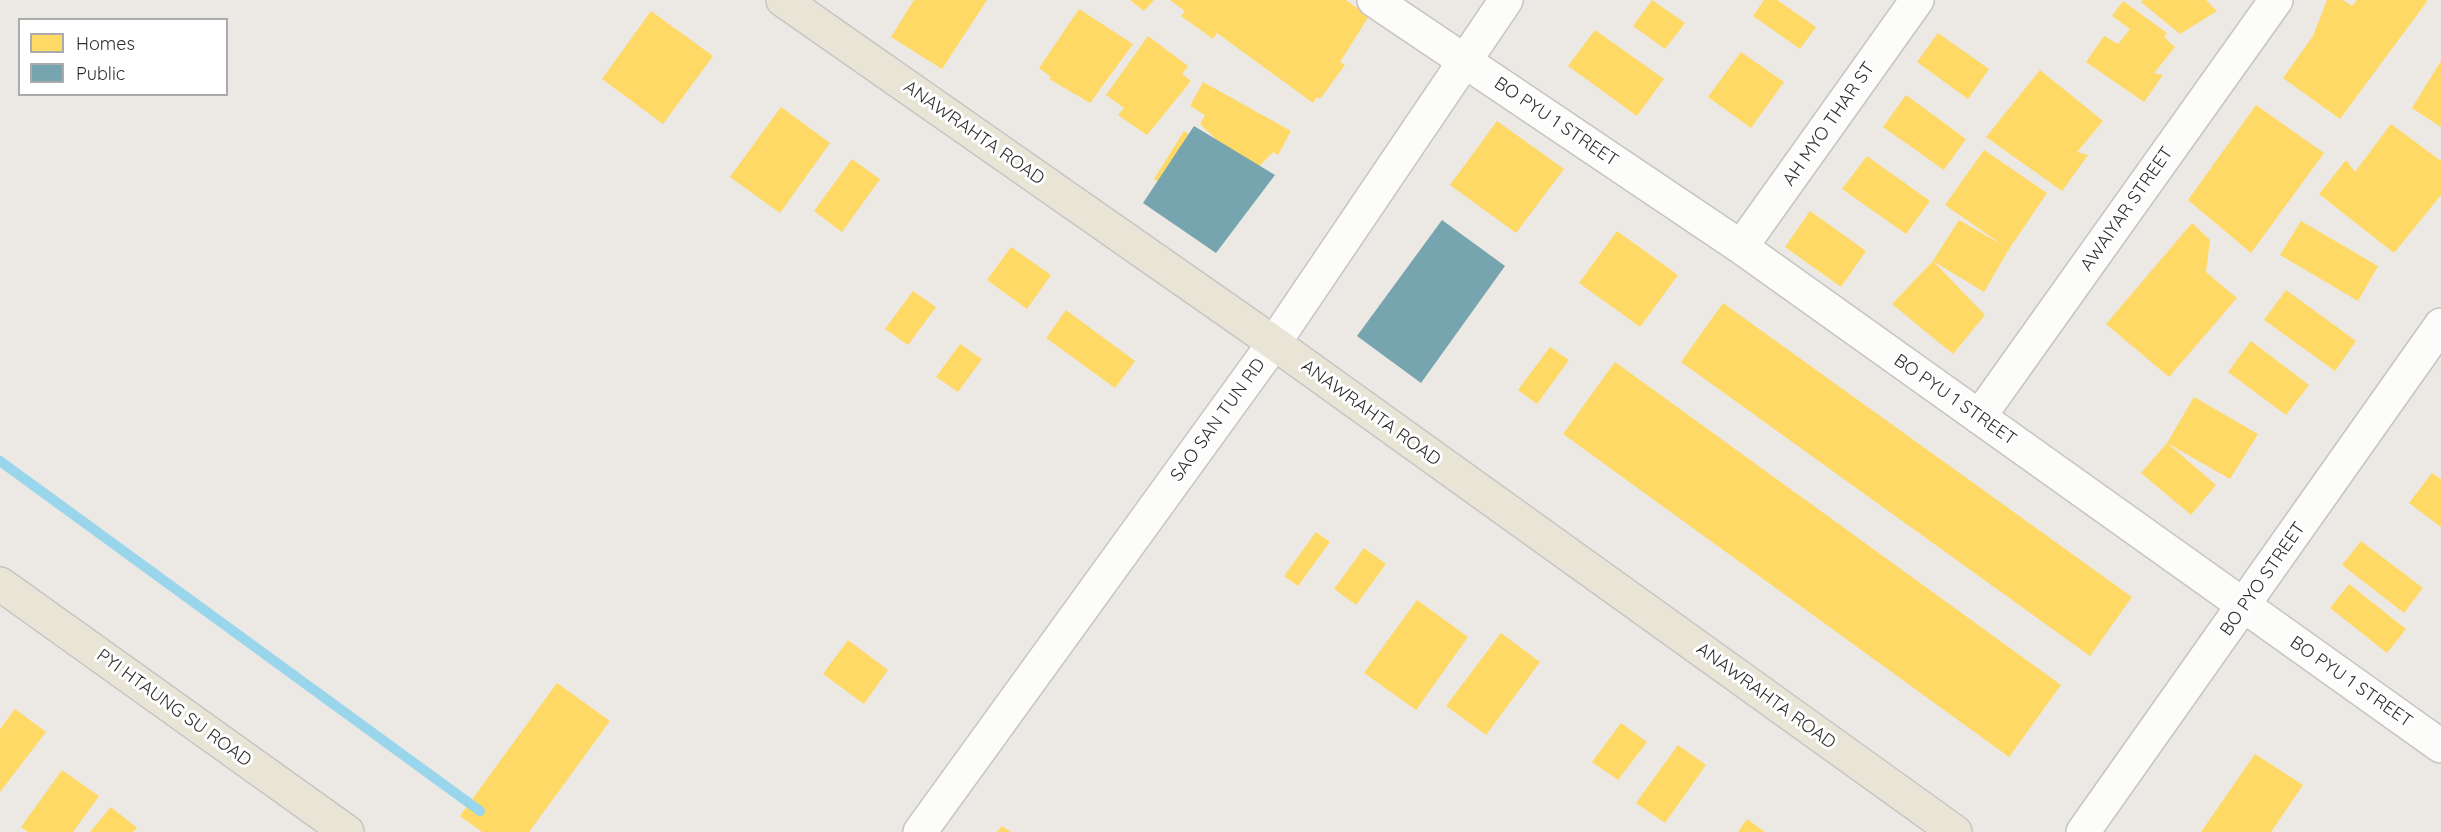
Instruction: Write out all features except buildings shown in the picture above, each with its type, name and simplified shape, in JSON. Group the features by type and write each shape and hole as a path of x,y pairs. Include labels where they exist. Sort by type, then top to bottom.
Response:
{"main road":[{"name":"ANAWRAHTA ROAD","path":"783,0 1274,343 1955,832"},
{"name":"PYI HTAUNG SU ROAD","path":"0,584 339,830"}],"street":[{"name":"BO PYU 1 STREET","path":"1374,0 1741,247 2441,746"},
{"name":"SAO SAN TUN RD","path":"920,832 1274,343 1506,0"},
{"name":"AH MYO THAR ST","path":"1741,247 1917,0"},
{"name":"AWAIYAR STREET","path":"1979,417 2276,0"},
{"name":"BO PYO STREET","path":"2083,832 2441,325"}],"waterway":[{"path":"0,461 480,811"}]}
